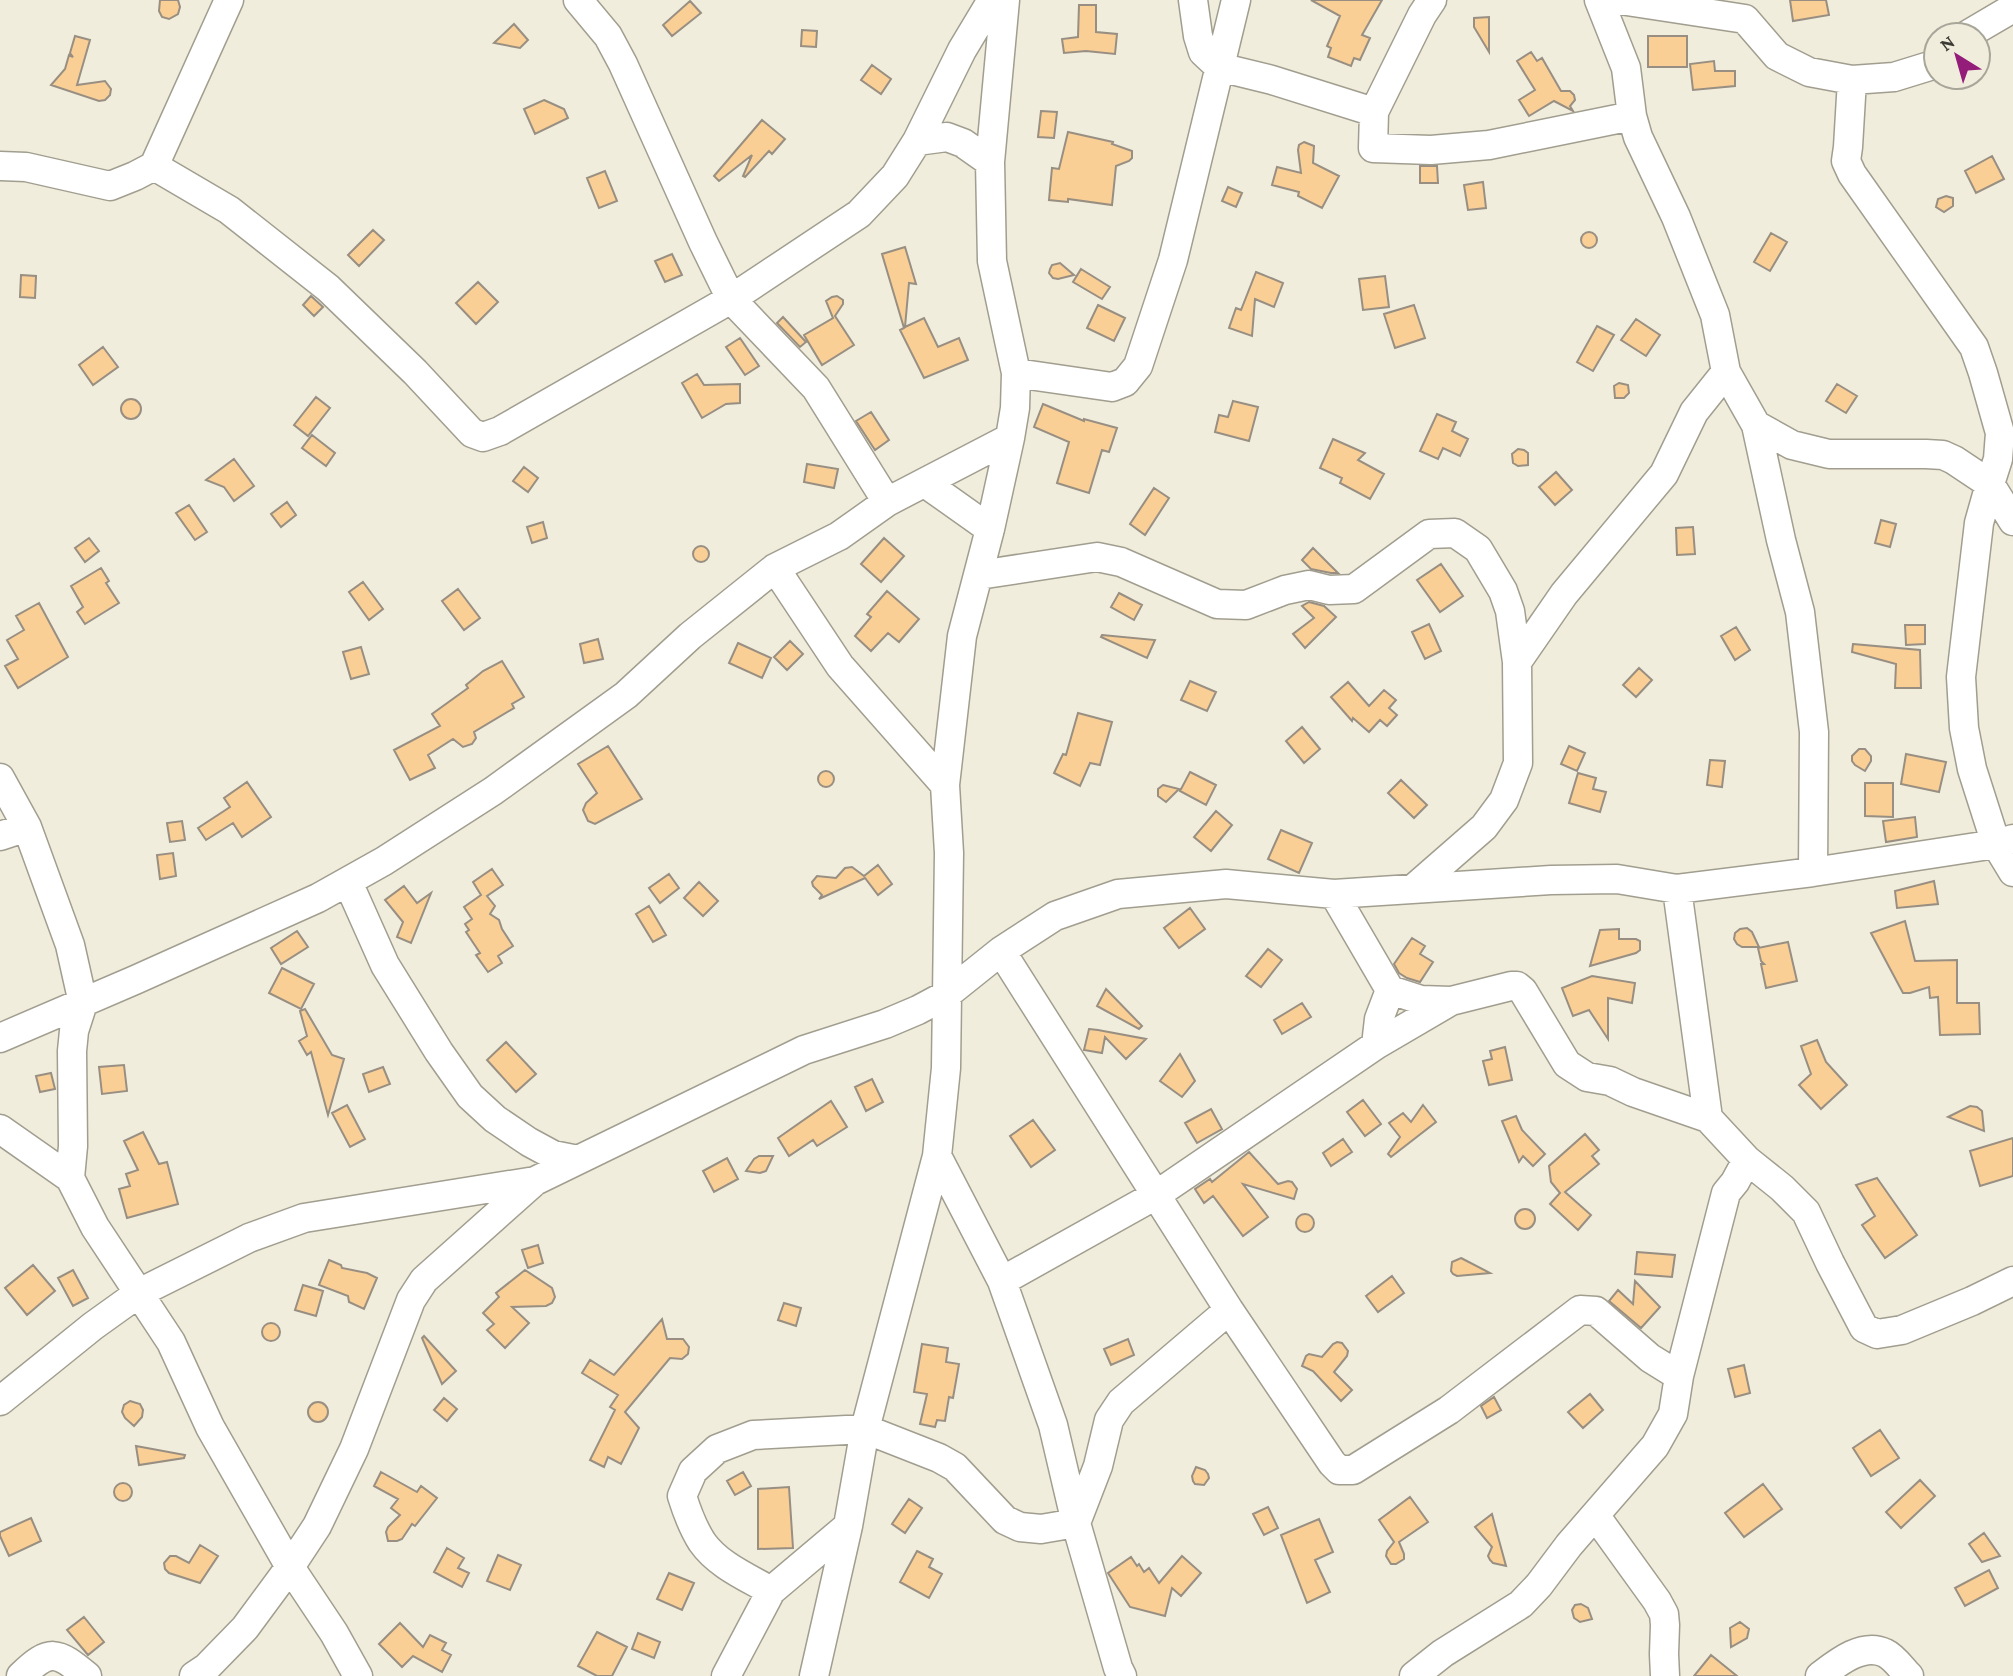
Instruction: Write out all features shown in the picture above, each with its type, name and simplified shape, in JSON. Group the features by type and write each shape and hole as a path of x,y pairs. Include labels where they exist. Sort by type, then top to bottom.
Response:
{"street":[{"path":"0,166 26,167 110,186 154,166 229,0"},
{"path":"578,0 608,36 623,64 731,299 816,388 887,502"},
{"path":"154,166 229,211 328,288 415,372 472,433 483,437 500,431 731,299 859,214 895,176 917,141 962,50 992,0"},
{"path":"814,1676 848,1526 864,1429 937,1156 946,1068 949,853 945,785 962,636 990,529 1014,408 1016,373 992,261 990,162 1005,0"},
{"path":"1193,0 1203,52 1219,67 1272,80 1374,112"},
{"path":"1016,373 1112,387 1125,382 1138,366 1173,260 1236,0"},
{"path":"1432,0 1374,112 1373,148 1431,150 1489,145 1632,116"},
{"path":"1599,0 1626,68 1632,116 1638,137 1676,216 1715,315 1726,372 1756,425 1800,612 1814,732 1813,872"},
{"path":"1620,0 1745,9 1777,56 1809,72 1852,80 1894,77 1922,68"},
{"path":"1991,21 2013,8"},
{"path":"1852,80 1846,161 1875,208 1974,347 2000,433 1998,459 1979,523 1961,677 1964,728 1972,769 2005,842 2013,872"},
{"path":"917,141 947,137 963,143 990,162"},
{"path":"1517,662 1564,594 1664,474 1694,412 1726,372"},
{"path":"1756,425 1792,444 1829,454 1926,454 1954,460 1990,484 2013,521"},
{"path":"0,1038 318,898 384,862 492,791 626,695 690,636 775,568 839,536 887,502 1010,438"},
{"path":"925,483 990,529"},
{"path":"979,575 1097,557 1121,562 1217,604 1246,605 1309,584 1329,590 1354,589 1429,534 1455,533 1478,549 1503,590 1510,611 1517,662 1518,763 1504,800 1484,827 1413,889"},
{"path":"775,568 839,666 945,785"},
{"path":"0,778 27,827 70,946 83,1003 74,1031 72,1051 73,1146 70,1178"},
{"path":"0,836 27,827"},
{"path":"194,1676 206,1668 245,1628 317,1526 354,1449 411,1300 424,1280 535,1181 804,1050 885,1024 918,1010 946,995 1001,951 1055,916 1118,894 1226,884 1334,894 1551,880 1617,879 1677,889 1813,872 2005,842"},
{"path":"348,882 385,965 470,1096 495,1119 529,1142 553,1155 578,1160"},
{"path":"1677,889 1708,1118"},
{"path":"1334,894 1390,990 1421,1000 1451,1001 1517,986 1524,992 1567,1064 1587,1077 1610,1081 1633,1092 1708,1118 1747,1160 1782,1188 1806,1212 1864,1328 1877,1334 1902,1330 2013,1281"},
{"path":"1001,951 1229,1310 1332,1463 1339,1469 1353,1470 1449,1410 1580,1310 1596,1311 1650,1358 1679,1377"},
{"path":"1376,1045 1379,1019 1390,990"},
{"path":"1002,1281 1156,1195 1376,1045 1451,1001"},
{"path":"0,1129 70,1178 95,1227 171,1342 210,1427 290,1567 334,1633 358,1676"},
{"path":"937,1156 1002,1281 1053,1425 1076,1522 1122,1676"},
{"path":"1414,1676 1443,1653 1521,1604 1655,1446 1673,1414 1679,1377 1726,1193 1747,1160"},
{"path":"0,1401 22,1381 139,1293 249,1238 304,1218 535,1181"},
{"path":"1076,1522 1098,1465 1109,1420 1121,1402 1229,1310"},
{"path":"771,1591 720,1561 703,1543 690,1521 682,1496 693,1471 717,1449 753,1435 864,1429 939,1458 955,1467 1005,1520 1020,1527 1041,1529 1076,1522"},
{"path":"1595,1515 1664,1614 1665,1676"},
{"path":"726,1676 771,1591 848,1526"},
{"path":"1820,1676 1856,1653 1875,1649 1888,1653 1909,1676"},
{"path":"21,1676 47,1656 57,1655 86,1676"}],"building":[{"path":"160,0 178,0 178,14 169,19 162,17 159,11"},
{"path":"1311,0 1382,0 1362,35 1370,38 1360,60 1354,58 1351,66 1328,57 1331,48 1327,46 1340,16"},
{"path":"1790,0 1826,0 1829,15 1793,21"},
{"path":"690,1 701,13 672,36 663,25"},
{"path":"1079,5 1096,5 1096,32 1117,34 1115,54 1086,51 1064,53 1062,39 1078,37"},
{"path":"1489,17 1489,52 1474,27 1474,18"},
{"path":"514,24 528,40 520,48 494,43"},
{"path":"802,30 817,31 816,47 801,46"},
{"path":"75,36 90,40 77,85 105,81 111,89 105,100 99,101 51,85 65,69 69,55 73,57 70,53"},
{"path":"1648,36 1687,36 1687,67 1648,67"},
{"path":"1531,52 1537,61 1542,58 1561,91 1570,91 1574,95 1575,100 1570,106 1573,111 1554,101 1529,116 1519,100 1535,90 1517,61"},
{"path":"1714,61 1715,71 1735,71 1735,86 1693,90 1690,64"},
{"path":"872,65 891,79 881,94 861,80"},
{"path":"544,100 564,109 568,118 535,134 524,109"},
{"path":"1041,111 1057,112 1054,138 1038,137"},
{"path":"762,120 785,139 772,154 769,151 745,177 743,176 752,155 719,181 714,176"},
{"path":"1068,132 1113,142 1112,144 1132,151 1129,161 1116,166 1112,205 1068,199 1068,202 1049,200 1052,168 1059,169"},
{"path":"1304,142 1314,146 1313,163 1339,176 1322,208 1298,196 1299,192 1272,185 1277,167 1301,173 1298,150 1299,145"},
{"path":"1992,156 2004,179 1976,193 1965,171"},
{"path":"1420,166 1437,166 1438,183 1420,183"},
{"path":"605,171 617,201 599,208 587,178"},
{"path":"1483,182 1486,208 1468,210 1464,185"},
{"path":"1228,187 1242,193 1236,207 1222,201"},
{"path":"1946,196 1953,198 1953,206 1944,212 1936,207 1938,199"},
{"path":"373,230 384,240 359,266 348,255"},
{"path":"1589,232 1595,234 1595,246 1589,248 1583,246 1581,240 1583,234"},
{"path":"1771,233 1787,242 1770,271 1754,262"},
{"path":"905,247 916,284 909,283 905,327 924,318 938,347 959,338 968,360 924,378 900,330 904,328 882,254"},
{"path":"672,254 682,275 665,282 655,261"},
{"path":"1060,263 1074,275 1053,278 1049,273 1050,269 1052,265"},
{"path":"1081,269 1110,287 1102,299 1073,282"},
{"path":"1256,272 1283,283 1274,307 1255,299 1252,336 1229,328 1236,308 1241,310"},
{"path":"21,275 36,276 35,298 20,297"},
{"path":"1385,276 1389,307 1363,310 1359,279"},
{"path":"478,282 498,302 476,324 456,303"},
{"path":"311,296 323,307 314,316 303,305"},
{"path":"837,296 843,300 843,304 835,316 854,345 822,365 804,335 833,318 826,301"},
{"path":"1098,305 1125,318 1114,341 1087,328"},
{"path":"1414,305 1425,338 1395,348 1384,314"},
{"path":"783,317 806,342 800,347 777,323"},
{"path":"1636,319 1660,335 1646,356 1621,340"},
{"path":"1597,326 1614,335 1593,371 1577,362"},
{"path":"740,338 759,366 745,375 726,347"},
{"path":"103,347 118,367 93,385 79,365"},
{"path":"697,374 704,385 740,384 740,403 726,404 702,418 682,383"},
{"path":"1619,383 1628,385 1629,393 1624,398 1615,398 1614,386"},
{"path":"1837,384 1857,396 1846,413 1826,401"},
{"path":"316,397 330,408 308,436 294,425"},
{"path":"131,399 138,402 141,409 138,416 131,419 124,416 121,409 124,402"},
{"path":"1233,401 1258,407 1249,441 1215,432 1219,415 1228,417"},
{"path":"1043,404 1084,421 1117,428 1109,452 1102,450 1089,493 1057,483 1069,442 1034,427"},
{"path":"871,412 889,440 875,450 856,421"},
{"path":"1437,414 1456,422 1452,431 1468,439 1460,456 1443,448 1438,459 1420,451"},
{"path":"312,435 335,453 326,466 302,448"},
{"path":"1333,439 1365,453 1358,460 1384,474 1370,499 1340,483 1342,478 1320,468"},
{"path":"1518,449 1528,453 1528,465 1518,466 1513,463 1512,454"},
{"path":"234,459 254,486 234,501 224,487 206,480"},
{"path":"807,464 838,469 834,488 804,482"},
{"path":"524,467 538,478 528,492 513,481"},
{"path":"1556,472 1572,490 1555,505 1539,487"},
{"path":"1154,488 1169,498 1145,535 1130,524"},
{"path":"287,502 296,515 281,527 271,514"},
{"path":"189,505 207,532 195,540 176,513"},
{"path":"1881,520 1896,524 1890,547 1875,543"},
{"path":"543,522 547,538 532,543 527,527"},
{"path":"1693,527 1695,554 1677,555 1676,528"},
{"path":"89,538 99,551 85,562 75,548"},
{"path":"884,538 904,556 881,582 861,564"},
{"path":"698,546 704,546 709,554 707,560 698,562 693,557 693,551"},
{"path":"1313,548 1338,573 1311,569 1302,560"},
{"path":"1441,564 1463,596 1440,612 1417,580"},
{"path":"101,568 109,581 106,583 119,603 85,624 77,612 83,607 71,586"},
{"path":"363,582 383,609 369,620 349,592"},
{"path":"458,589 480,618 464,630 442,601"},
{"path":"887,591 919,619 899,642 888,633 871,651 855,636 871,617 867,614"},
{"path":"1119,593 1142,605 1134,620 1111,607"},
{"path":"1309,602 1324,606 1336,617 1305,648 1293,634 1314,618 1302,606"},
{"path":"39,603 68,657 18,688 5,666 18,659 7,640 24,630 16,616"},
{"path":"1429,624 1441,651 1425,659 1412,632"},
{"path":"1905,625 1925,625 1925,644 1906,645"},
{"path":"1736,627 1750,650 1735,660 1721,636"},
{"path":"1101,637 1155,640 1147,658"},
{"path":"598,639 603,659 584,663 580,644"},
{"path":"790,641 803,654 787,670 774,657"},
{"path":"738,643 771,658 762,678 729,663"},
{"path":"1853,644 1920,650 1921,688 1895,688 1896,664 1852,652"},
{"path":"361,647 369,674 351,679 343,652"},
{"path":"502,661 524,697 512,704 514,708 474,732 476,738 472,744 463,747 453,739 428,755 435,768 410,780 394,750 440,726 432,714 468,688 466,685 483,671"},
{"path":"1639,668 1652,680 1636,697 1623,685"},
{"path":"1190,681 1216,692 1207,711 1181,700"},
{"path":"1348,682 1369,706 1384,690 1396,700 1389,708 1397,715 1387,726 1380,720 1369,732 1353,718 1352,721 1331,697"},
{"path":"1078,713 1112,722 1100,765 1090,763 1080,786 1054,773 1063,754 1066,755"},
{"path":"1302,727 1320,749 1304,763 1286,741"},
{"path":"608,746 642,799 595,824 588,821 583,810 586,803 597,793 578,764"},
{"path":"1569,746 1585,753 1577,771 1561,764"},
{"path":"1859,749 1865,749 1871,756 1865,771 1852,761 1852,756"},
{"path":"1906,754 1946,762 1939,792 1901,784"},
{"path":"1710,760 1725,761 1722,787 1707,785"},
{"path":"823,771 829,771 834,779 832,785 823,787 818,782 818,776"},
{"path":"1190,772 1216,785 1206,805 1180,791"},
{"path":"1578,773 1596,778 1593,789 1606,792 1600,812 1569,803"},
{"path":"1401,780 1427,805 1414,818 1388,793"},
{"path":"247,782 271,817 242,837 233,823 206,840 198,828 230,807 224,798"},
{"path":"1865,783 1893,783 1893,817 1865,816"},
{"path":"1163,785 1179,789 1166,802 1158,796 1158,789"},
{"path":"1216,811 1232,825 1211,851 1194,837"},
{"path":"1915,817 1917,837 1886,842 1883,821"},
{"path":"182,821 185,840 170,842 167,823"},
{"path":"1281,830 1312,843 1299,873 1268,859"},
{"path":"173,853 176,876 160,879 157,855"},
{"path":"878,865 892,884 878,895 865,878 819,899 822,895 813,886 812,882 817,876 836,878 845,868 852,867 864,876"},
{"path":"492,869 503,885 487,896 495,906 490,914 499,920 513,946 498,956 502,963 488,972 476,955 480,953 466,932 469,930 465,924 472,919 464,907 481,895 473,882"},
{"path":"669,874 679,888 660,903 649,888"},
{"path":"1934,881 1938,904 1897,908 1895,891"},
{"path":"699,882 718,901 703,916 684,898"},
{"path":"404,886 417,903 431,893 411,943 397,937 403,922 385,900"},
{"path":"649,906 666,935 653,942 636,914"},
{"path":"1190,908 1205,929 1179,948 1164,928"},
{"path":"1905,921 1915,961 1957,960 1957,1003 1979,1003 1980,1034 1940,1035 1938,997 1930,998 1929,987 1903,993 1871,933"},
{"path":"1747,928 1759,947 1742,947 1737,944 1735,933"},
{"path":"1619,929 1619,939 1640,941 1640,950 1590,966 1600,930"},
{"path":"297,931 308,947 281,964 271,948"},
{"path":"1412,938 1425,946 1420,954 1433,962 1420,982 1399,973 1394,964"},
{"path":"1788,942 1797,981 1766,988 1761,964 1764,964 1758,948"},
{"path":"1268,949 1282,960 1261,987 1246,976"},
{"path":"282,968 314,984 301,1009 269,993"},
{"path":"1592,976 1635,983 1632,1003 1608,998 1608,1039 1589,1010 1573,1016 1562,988"},
{"path":"1106,989 1142,1026 1139,1029 1097,1006"},
{"path":"1302,1003 1311,1017 1282,1034 1274,1020"},
{"path":"305,1009 332,1055 344,1059 328,1115 311,1052 307,1055 299,1041 307,1036 300,1011"},
{"path":"1089,1029 1146,1039 1126,1059 1105,1037 1102,1053 1084,1050"},
{"path":"1817,1040 1826,1062 1847,1085 1821,1109 1799,1085 1811,1074 1801,1046"},
{"path":"506,1042 536,1074 516,1092 487,1060"},
{"path":"1505,1047 1512,1080 1489,1085 1483,1061 1492,1059 1490,1051"},
{"path":"1180,1054 1195,1081 1182,1097 1160,1081"},
{"path":"124,1065 127,1091 102,1094 99,1067"},
{"path":"383,1067 390,1084 369,1092 363,1074"},
{"path":"51,1073 55,1089 40,1092 36,1076"},
{"path":"872,1079 883,1102 866,1111 855,1087"},
{"path":"1363,1100 1381,1124 1365,1136 1347,1112"},
{"path":"831,1101 847,1127 817,1146 813,1140 789,1156 778,1138"},
{"path":"347,1105 365,1139 350,1147 332,1113"},
{"path":"1423,1105 1436,1122 1391,1157 1388,1154 1400,1137 1389,1123 1403,1113 1411,1122"},
{"path":"1970,1106 1982,1111 1984,1131 1948,1117"},
{"path":"1211,1109 1222,1129 1197,1143 1185,1123"},
{"path":"1516,1116 1522,1130 1545,1154 1533,1166 1523,1156 1519,1162 1502,1121"},
{"path":"1033,1120 1055,1150 1031,1167 1010,1136"},
{"path":"143,1132 159,1164 167,1162 178,1204 127,1218 119,1189 130,1186 126,1174 138,1170 124,1141"},
{"path":"1585,1134 1599,1150 1592,1156 1599,1164 1565,1192 1591,1215 1578,1230 1550,1204 1560,1193 1551,1182 1549,1166"},
{"path":"2013,1138 2013,1176 1980,1186 1970,1151"},
{"path":"1343,1139 1352,1152 1331,1166 1323,1153"},
{"path":"1249,1152 1278,1184 1292,1182 1297,1189 1294,1199 1243,1184 1268,1217 1243,1236 1213,1196 1204,1203 1195,1189 1210,1179 1212,1182"},
{"path":"759,1156 773,1156 766,1171 746,1171 754,1159"},
{"path":"727,1158 738,1179 714,1192 703,1171"},
{"path":"1877,1178 1917,1235 1885,1258 1862,1225 1875,1216 1856,1185"},
{"path":"1525,1209 1532,1212 1535,1219 1532,1226 1525,1229 1518,1226 1515,1219 1518,1212"},
{"path":"1305,1214 1311,1217 1314,1223 1311,1229 1305,1232 1299,1229 1296,1223 1299,1217"},
{"path":"538,1245 543,1263 528,1268 522,1250"},
{"path":"1637,1252 1675,1255 1672,1277 1635,1274"},
{"path":"1461,1258 1490,1273 1457,1276 1453,1274 1452,1262"},
{"path":"329,1260 342,1268 377,1278 364,1309 349,1302 348,1296 319,1285"},
{"path":"33,1265 55,1291 27,1315 5,1288"},
{"path":"73,1270 88,1298 73,1306 58,1278"},
{"path":"525,1270 552,1288 555,1297 552,1303 546,1306 512,1307 529,1323 505,1348 487,1330 494,1324 483,1313 499,1297 496,1293"},
{"path":"1392,1276 1404,1293 1378,1312 1366,1296"},
{"path":"1635,1281 1660,1307 1641,1328 1609,1301 1618,1290 1633,1304"},
{"path":"303,1285 323,1291 316,1316 295,1310"},
{"path":"784,1303 801,1308 796,1326 778,1320"},
{"path":"662,1319 667,1339 683,1339 689,1347 688,1354 682,1359 670,1358 625,1412 639,1428 621,1464 608,1457 604,1467 590,1460 615,1410 610,1407 618,1395 582,1373 590,1360 614,1375"},
{"path":"271,1323 277,1326 280,1332 277,1338 271,1341 265,1338 262,1332 265,1326"},
{"path":"424,1336 456,1371 442,1384 422,1338"},
{"path":"1128,1339 1134,1355 1111,1365 1104,1349"},
{"path":"1337,1342 1342,1343 1348,1351 1334,1372 1352,1390 1341,1401 1313,1371 1302,1366 1306,1356 1309,1354 1322,1357"},
{"path":"922,1344 948,1348 946,1362 959,1364 953,1398 949,1397 945,1421 937,1420 935,1427 920,1424 927,1394 914,1392"},
{"path":"1744,1365 1750,1393 1735,1397 1728,1369"},
{"path":"1590,1394 1603,1410 1583,1428 1568,1412"},
{"path":"1494,1397 1501,1410 1487,1418 1481,1406"},
{"path":"444,1398 457,1409 447,1421 434,1410"},
{"path":"130,1401 140,1404 143,1410 142,1417 134,1426 122,1412 124,1405"},
{"path":"318,1402 325,1405 328,1412 325,1419 318,1422 311,1419 308,1412 311,1405"},
{"path":"1880,1430 1899,1458 1871,1476 1853,1448"},
{"path":"136,1446 185,1455 184,1458 139,1465"},
{"path":"1196,1467 1208,1474 1209,1478 1204,1485 1195,1484 1193,1481"},
{"path":"381,1472 417,1492 421,1486 437,1498 415,1526 412,1524 402,1539 397,1541 388,1541 386,1532 400,1515 391,1508 398,1499 374,1486"},
{"path":"743,1472 751,1486 735,1495 727,1481"},
{"path":"1920,1480 1935,1496 1901,1528 1886,1512"},
{"path":"123,1483 129,1486 132,1492 129,1498 123,1501 117,1498 114,1492 117,1486"},
{"path":"1763,1484 1782,1509 1744,1537 1725,1513"},
{"path":"789,1487 793,1548 758,1549 758,1489"},
{"path":"1410,1497 1428,1522 1399,1542 1404,1559 1391,1564 1386,1556 1394,1542 1379,1520"},
{"path":"909,1499 922,1508 905,1533 892,1524"},
{"path":"1268,1507 1278,1528 1264,1535 1253,1514"},
{"path":"1492,1514 1506,1566 1490,1560 1488,1556 1492,1547 1475,1527"},
{"path":"31,1518 41,1541 9,1556 0,1532"},
{"path":"1319,1519 1333,1552 1315,1560 1330,1592 1307,1603 1281,1535"},
{"path":"1984,1533 2000,1556 1982,1562 1969,1544"},
{"path":"200,1545 218,1556 200,1583 169,1573 165,1569 164,1563 170,1556 189,1563"},
{"path":"447,1548 464,1558 458,1568 469,1573 462,1587 434,1572"},
{"path":"917,1551 933,1559 929,1567 942,1574 929,1598 900,1582"},
{"path":"498,1555 521,1565 510,1590 487,1581"},
{"path":"1182,1556 1201,1573 1181,1596 1172,1588 1165,1616 1130,1607 1108,1573 1131,1557 1144,1572 1149,1568 1159,1583"},
{"path":"1989,1570 1998,1588 1965,1606 1955,1588"},
{"path":"669,1573 694,1583 682,1610 657,1599"},
{"path":"1581,1604 1588,1608 1592,1619 1580,1622 1574,1618 1572,1610 1575,1605"},
{"path":"84,1617 104,1642 88,1655 67,1630"},
{"path":"1740,1622 1749,1629 1747,1638 1731,1647 1730,1628"},
{"path":"400,1623 423,1647 430,1635 446,1643 442,1650 451,1655 442,1672 413,1656 402,1667 379,1644"},
{"path":"597,1632 627,1647 612,1676 597,1676 578,1666"},
{"path":"638,1633 660,1642 654,1658 632,1649"},
{"path":"1711,1655 1737,1676 1694,1676"}]}
